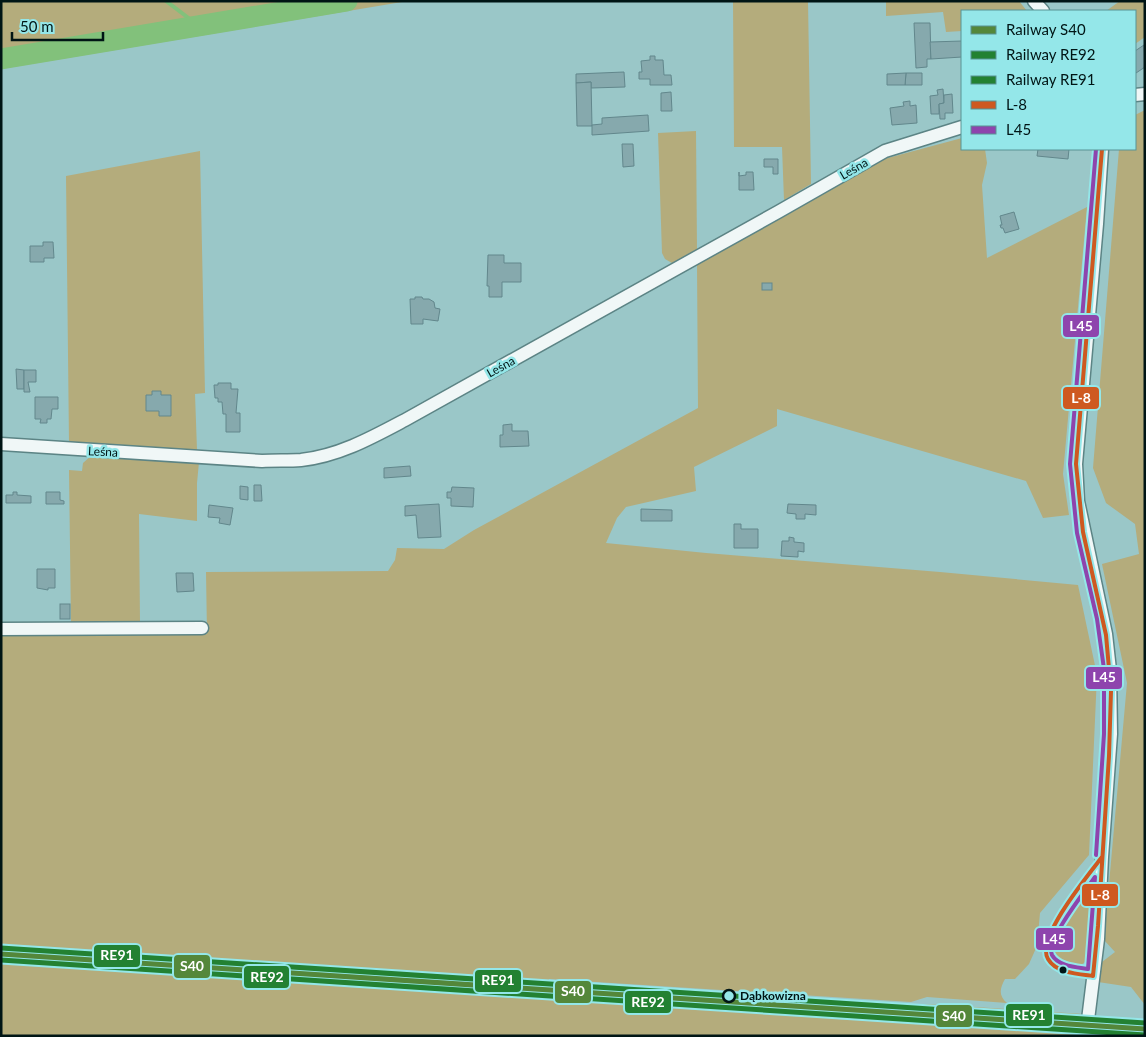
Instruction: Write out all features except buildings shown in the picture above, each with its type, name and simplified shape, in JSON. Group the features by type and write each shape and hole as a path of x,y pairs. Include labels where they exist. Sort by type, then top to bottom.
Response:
{"street":[{"name":"Leśna","path":"1,444 262,460 301,460 328,455 364,442 406,420 885,151 961,127"},
{"path":"1086,1036 1097,949 1111,734 1110,670 1106,634 1088,557 1078,501 1076,464 1102,150"},
{"path":"1,629 202,628"}],"shaded area":[{"path":"1,1 408,1 1,69"},
{"path":"733,1 808,1 811,184 784,200 782,147 734,147"},
{"path":"886,1 1019,1 1026,10 961,10 961,31 946,32 943,12 886,16"},
{"path":"1120,1 1145,1 1145,37 1136,43 1136,10 1107,10"},
{"path":"1145,110 1145,1005 1131,987 1098,982 1102,962 1115,952 1104,940 1127,683 1102,564 1139,554 1135,524 1106,503 1093,468 1119,150 1136,150 1136,114"},
{"path":"696,131 697,251 672,263 665,259 662,253 658,133"},
{"path":"961,138 961,150 985,150 987,163 982,185 987,258 1087,207 1063,474 1069,515 1043,518 1026,481 777,409 777,426 694,467 696,491 626,507 617,518 606,543 1078,585 1097,675 1089,855 1040,913 1037,946 1029,964 1015,979 1005,979 1002,985 1001,994 1007,1003 927,997 911,1002 549,979 548,987 1,951 1,635 207,634 206,572 388,571 395,560 397,548 444,549 474,530 698,408 697,264 774,218 884,159"},
{"path":"200,151 205,393 195,394 197,450 69,443 66,176"},
{"path":"92,455 199,462 197,521 139,514 140,623 71,624 69,470 82,471 83,463"},
{"path":"1096,873 1091,952 1085,962 1080,965 1069,966 1055,958 1053,941"},
{"path":"1,951 1083,1021 1082,1029 1,957"},
{"path":"1,957 1082,1029 1081,1036 1,1036"},
{"path":"927,1004 1084,1014 1083,1021 910,1010 910,1007"},
{"path":"1093,1022 1145,1026 1145,1033 1092,1029"},
{"path":"1092,1029 1145,1033 1145,1036 1091,1036"}],"waterway":[{"path":"166,1 199,26"},
{"path":"1,59 347,1"}],"rail line":[{"name":"RE91","path":"1,948 1145,1023"},
{"name":"S40","path":"1,954 1145,1029"},
{"name":"RE92","path":"1,960 1145,1035"}],"transit line":[{"name":"L45","path":"1096,150 1070,464 1077,533 1097,619 1104,669 1104,734 1096,855"},
{"name":"L-8","path":"1102,150 1076,464 1083,532 1106,635 1111,691 1109,756 1098,926 1093,976 1068,972 1056,967 1048,959 1046,950 1049,937 1065,907 1102,857"},
{"name":"L45","path":"1095,877 1088,969 1058,962 1052,955 1051,948 1054,939 1095,877"}],"place":[{"name":"Dąbkowizna","path":"729,996"}]}
